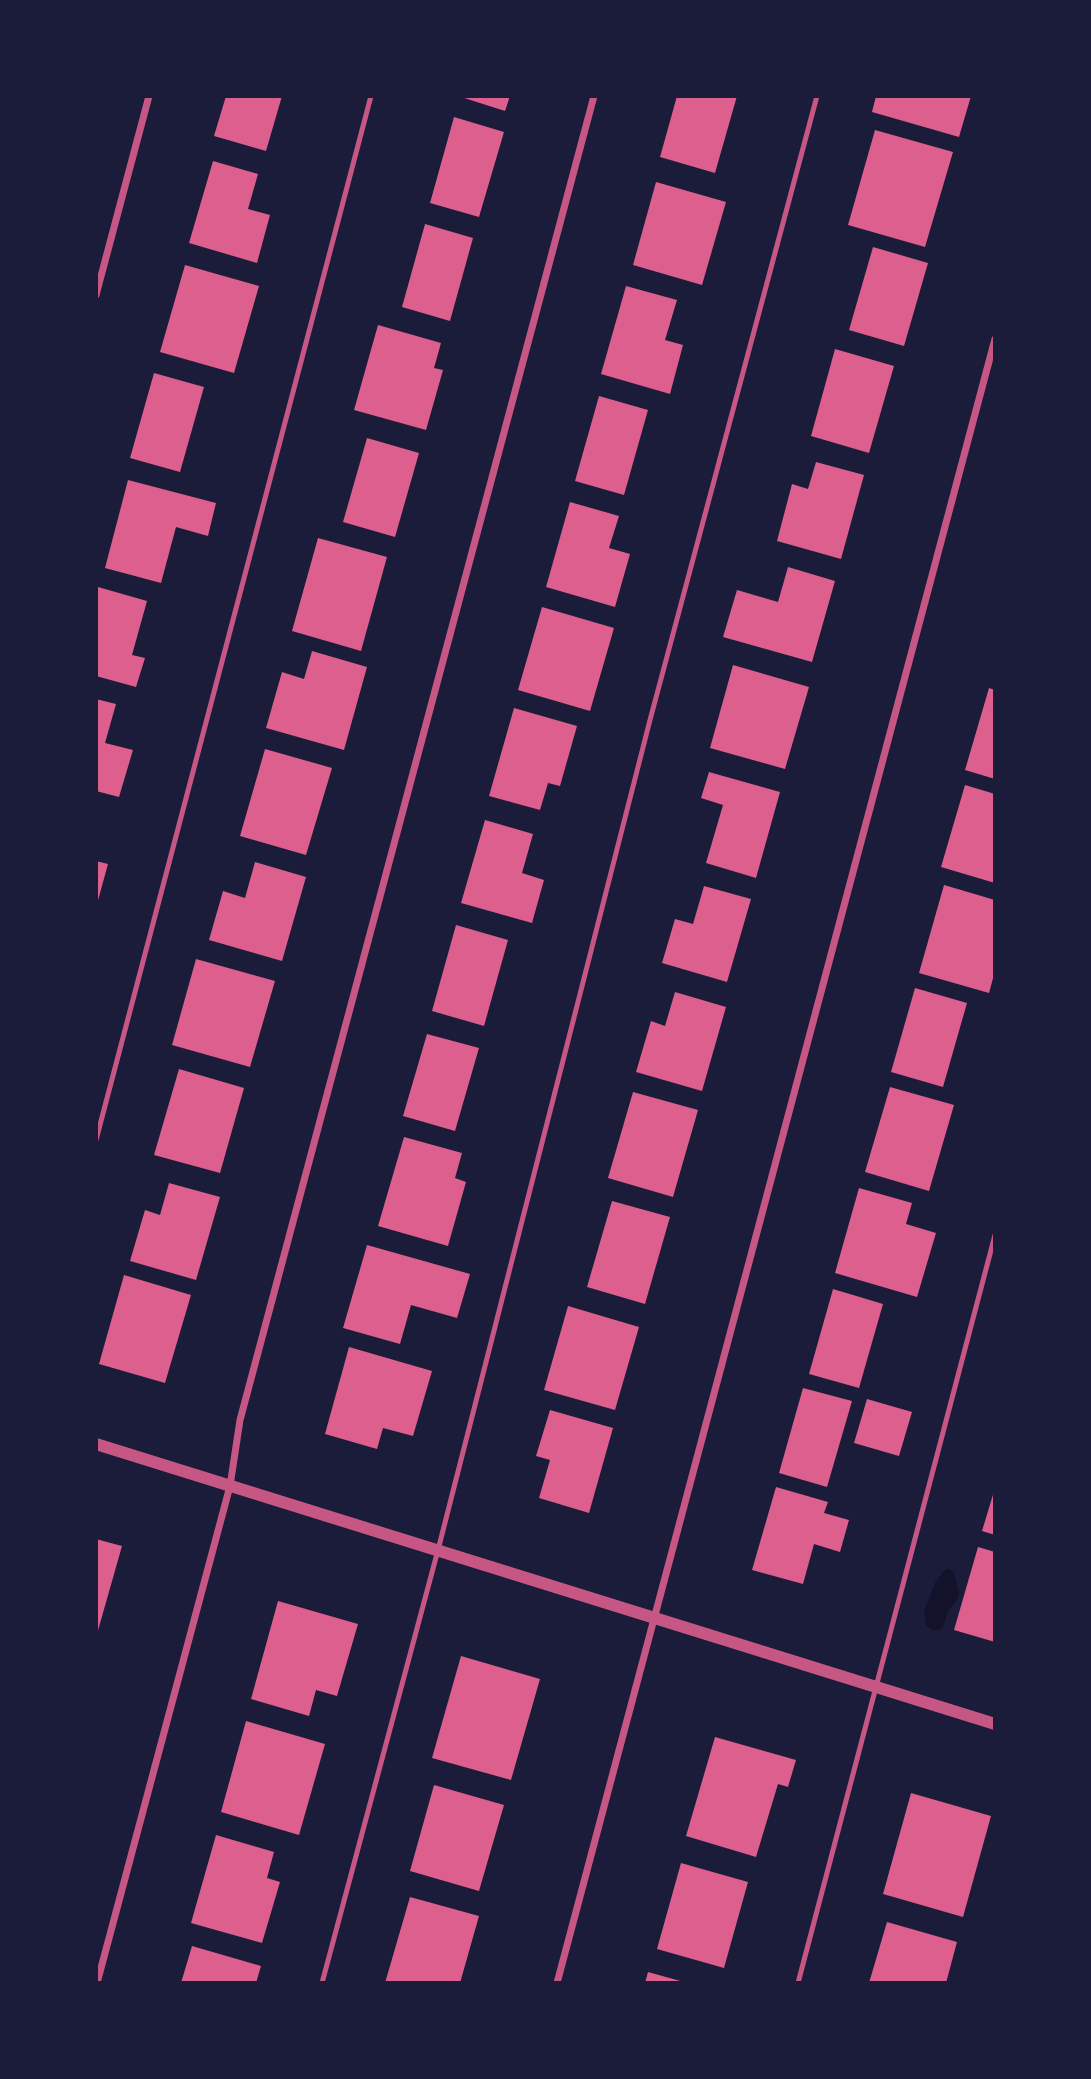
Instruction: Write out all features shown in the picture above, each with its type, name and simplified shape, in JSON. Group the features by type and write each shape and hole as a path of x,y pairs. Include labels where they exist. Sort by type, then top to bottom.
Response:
{"street":[{"path":"96,295 149,96"},
{"path":"97,1983 230,1486 240,1420 594,96"},
{"path":"557,1983 995,339"},
{"path":"96,1444 995,1724"}],"lane":[{"path":"96,1140 371,96"},
{"path":"322,1983 438,1550 650,720 817,96"},
{"path":"798,1983 995,1235"}],"shaded area":[{"path":"949,1569 954,1573 959,1594 948,1611 942,1629 933,1631 926,1625 924,1611 936,1581"}],"building":[{"path":"226,96 282,96 266,151 214,136"},
{"path":"458,96 510,96 505,111"},
{"path":"677,96 737,96 715,173 660,157"},
{"path":"876,96 971,96 959,137 872,112"},
{"path":"454,117 504,132 479,217 430,203"},
{"path":"875,130 953,152 925,247 848,225"},
{"path":"213,161 258,174 248,209 270,215 257,263 189,243"},
{"path":"656,182 726,202 702,285 633,265"},
{"path":"425,224 473,238 450,321 402,307"},
{"path":"873,247 928,263 904,346 849,330"},
{"path":"185,265 259,286 234,373 160,352"},
{"path":"626,286 677,300 665,340 683,345 670,394 601,374"},
{"path":"378,325 441,343 434,368 443,370 426,430 354,410"},
{"path":"835,349 894,366 869,453 811,436"},
{"path":"154,373 204,387 180,472 130,458"},
{"path":"599,396 648,410 624,495 575,481"},
{"path":"367,438 419,453 395,537 343,522"},
{"path":"816,462 864,475 841,559 777,541 792,484 808,489"},
{"path":"128,480 216,503 208,536 176,527 161,583 105,568"},
{"path":"570,502 619,516 609,548 630,554 615,607 546,587"},
{"path":"318,538 387,557 361,651 292,631"},
{"path":"788,567 835,581 812,662 723,637 737,590 778,602"},
{"path":"98,587 147,601 132,655 145,658 136,687 96,676"},
{"path":"542,607 614,628 590,711 518,690"},
{"path":"312,651 367,667 344,750 266,728 282,672 304,679"},
{"path":"733,665 809,687 785,769 710,748"},
{"path":"989,688 995,690 995,779 965,770"},
{"path":"96,699 116,704 105,743 133,750 119,797 96,791"},
{"path":"514,708 577,726 560,786 548,783 540,810 489,796"},
{"path":"265,749 332,768 306,855 240,836"},
{"path":"709,772 780,792 756,878 706,863 723,805 701,798"},
{"path":"965,785 995,794 995,883 941,867"},
{"path":"485,820 533,834 522,873 544,880 532,923 461,903"},
{"path":"96,861 108,864 97,904 96,904"},
{"path":"255,862 306,877 282,961 209,940 223,891 245,898"},
{"path":"944,885 995,900 995,971 989,993 919,973"},
{"path":"704,886 751,899 727,982 662,963 675,919 693,924"},
{"path":"456,925 508,940 484,1026 432,1011"},
{"path":"196,959 275,981 250,1067 172,1045"},
{"path":"915,988 967,1003 943,1087 891,1072"},
{"path":"675,992 726,1007 702,1091 636,1072 651,1021 665,1026"},
{"path":"427,1034 479,1048 455,1131 403,1116"},
{"path":"179,1069 244,1088 220,1173 154,1155"},
{"path":"890,1087 954,1105 929,1191 865,1172"},
{"path":"633,1092 698,1110 673,1197 608,1178"},
{"path":"404,1137 462,1153 455,1178 466,1182 448,1246 378,1226"},
{"path":"169,1183 220,1197 196,1280 130,1261 145,1210 160,1215"},
{"path":"859,1188 912,1203 906,1224 936,1233 917,1297 835,1273"},
{"path":"612,1201 670,1217 645,1304 587,1287"},
{"path":"367,1245 470,1274 457,1318 411,1305 400,1344 343,1328"},
{"path":"124,1275 191,1295 165,1383 99,1364"},
{"path":"833,1289 883,1304 859,1388 809,1374"},
{"path":"568,1306 639,1327 615,1410 544,1390"},
{"path":"349,1347 432,1371 413,1436 383,1428 377,1449 325,1434"},
{"path":"803,1388 852,1401 827,1487 779,1473"},
{"path":"867,1399 912,1412 899,1456 854,1443"},
{"path":"550,1410 613,1428 589,1513 539,1498 550,1460 536,1456"},
{"path":"776,1487 828,1502 824,1513 849,1520 840,1552 814,1544 803,1584 752,1570"},
{"path":"995,1488 995,1535 982,1531"},
{"path":"96,1539 122,1546 97,1634 96,1634"},
{"path":"978,1547 995,1552 995,1642 954,1630"},
{"path":"278,1601 358,1624 337,1696 316,1690 309,1716 251,1699"},
{"path":"461,1656 540,1679 511,1780 432,1758"},
{"path":"246,1721 325,1744 299,1835 221,1812"},
{"path":"715,1737 796,1760 788,1787 778,1784 756,1857 686,1836"},
{"path":"434,1785 504,1805 479,1891 410,1871"},
{"path":"911,1793 991,1816 963,1917 883,1894"},
{"path":"216,1835 274,1852 267,1878 280,1882 262,1943 191,1923"},
{"path":"681,1863 748,1882 724,1968 657,1949"},
{"path":"410,1897 479,1916 460,1983 385,1983"},
{"path":"887,1922 957,1942 946,1983 869,1983"},
{"path":"192,1946 261,1966 256,1983 181,1983"},
{"path":"648,1972 684,1982 684,1983 645,1983"}]}
